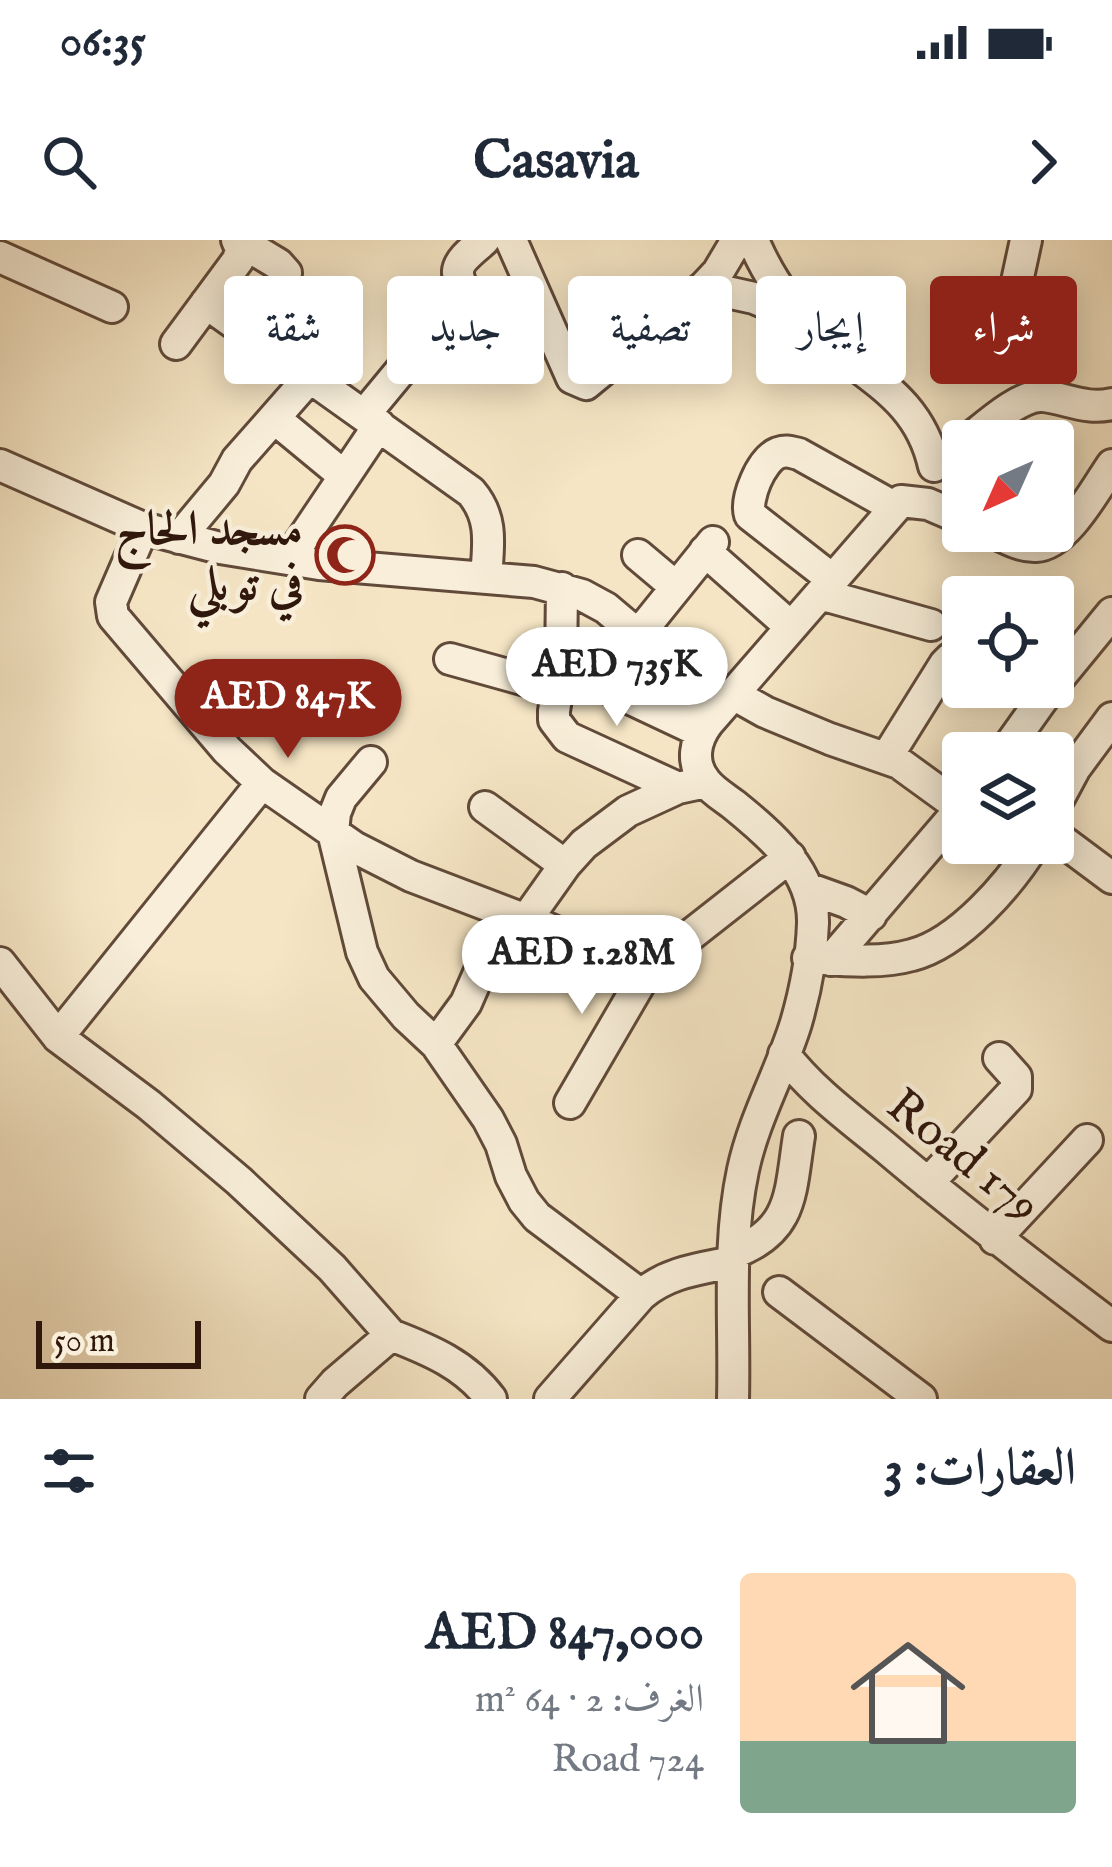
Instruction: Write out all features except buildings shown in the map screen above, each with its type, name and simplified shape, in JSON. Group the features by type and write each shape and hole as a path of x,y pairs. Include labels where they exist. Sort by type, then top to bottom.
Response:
{"street":[{"path":"176,344 238,260 237,240"},
{"path":"237,240 278,264 286,276"},
{"path":"289,560 343,475 371,420 460,299 464,286 460,265 484,240"},
{"path":"511,240 568,369"},
{"path":"714,276 737,240"},
{"path":"753,240 771,276"},
{"path":"1018,276 1026,240"},
{"path":"0,257 112,307"},
{"path":"206,303 224,316"},
{"path":"178,538 303,384"},
{"path":"321,384 478,501 490,532 486,578"},
{"path":"882,384 908,409 925,436 934,466"},
{"path":"997,420 1029,398 1045,396 1084,406 1112,404"},
{"path":"274,418 343,475"},
{"path":"931,625 826,586 750,515 747,501 770,459 783,452 799,454 898,504 913,500 942,510"},
{"path":"692,785 698,768 695,752 704,728 942,460"},
{"path":"0,465 178,538 289,560 562,588 606,608 638,635 704,728"},
{"path":"1074,517 1112,465"},
{"path":"143,527 111,602 113,616 195,714 262,783 393,868 630,966 651,964"},
{"path":"638,635 709,546 791,627"},
{"path":"638,555 676,587"},
{"path":"562,588 554,720 567,737 692,785 762,828 790,857 808,888 819,959 744,1166 733,1230 733,1399"},
{"path":"1074,654 1112,613"},
{"path":"450,659 560,677 704,728"},
{"path":"887,758 942,669"},
{"path":"734,694 765,712 887,758 942,793"},
{"path":"1074,770 1112,718"},
{"path":"370,762 341,798 333,832 355,926 374,978 436,1044 488,1119 524,1202 551,1230 641,1295"},
{"path":"58,1037 262,783"},
{"path":"436,1044 466,1004 490,948 510,926 526,920 584,844 616,818 652,798 692,785"},
{"path":"485,807 566,865"},
{"path":"819,959 871,915 942,831"},
{"path":"1074,850 1112,878"},
{"path":"570,1103 651,964 790,857"},
{"path":"819,959 912,956 934,946 974,918 1018,864"},
{"path":"808,888 871,915"},
{"path":"0,963 58,1037 239,1181 332,1268 391,1335 460,1367 491,1399"},
{"name":"Road 179","path":"784,1054 819,1092 928,1184 1112,1326"},
{"path":"928,1184 1016,1089 1016,1077 998,1058"},
{"name":"Road 179","path":"768,1094 794,1089 819,1092"},
{"path":"550,1399 656,1282 733,1258 770,1234 790,1197 800,1136"},
{"path":"995,1239 1087,1140"},
{"path":"779,1292 921,1399"},
{"path":"321,1399 391,1335"}],"place":[{"name":"مسجد الحاج في توبلي","path":"345,555"}]}
